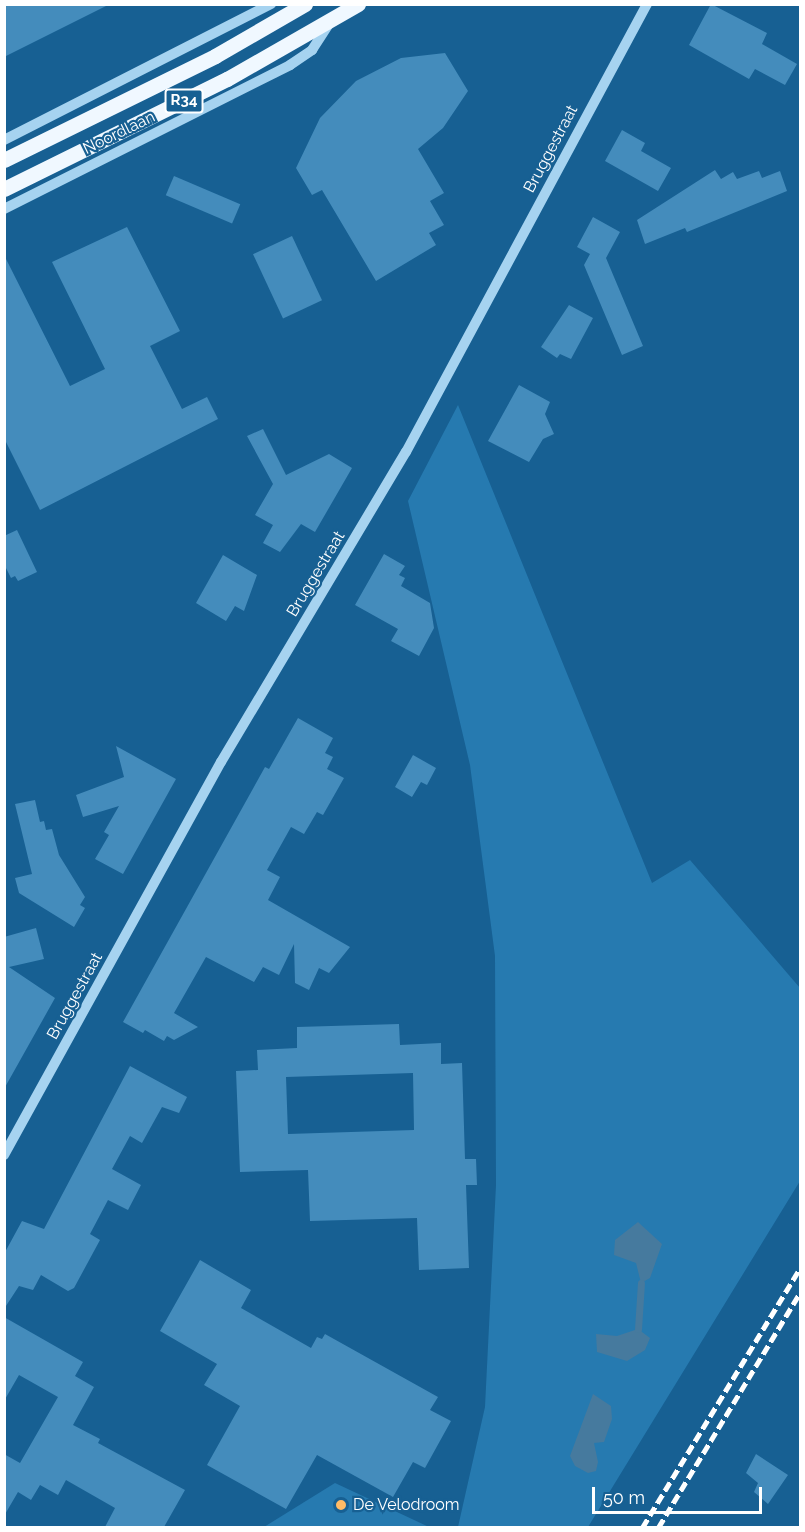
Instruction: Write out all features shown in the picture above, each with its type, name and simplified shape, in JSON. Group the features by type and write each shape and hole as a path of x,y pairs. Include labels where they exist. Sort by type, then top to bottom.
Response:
{"main road":[{"name":"Noordlaan","path":"4,160 215,56 305,4"},
{"name":"Noordlaan","path":"4,189 227,79 358,4"}],"street":[{"path":"4,140 271,4"},
{"name":"Bruggestraat","path":"4,1155 221,762 406,452 645,6"},
{"name":"Noordlaan","path":"4,209 290,65 312,50 330,22"}],"shaded area":[{"path":"458,405 652,883 690,860 800,988 800,1181 588,1527 458,1527 485,1407 496,1185 495,956 470,765 408,501"},
{"path":"638,1222 662,1244 650,1278 641,1283 636,1263 614,1255 615,1240"},
{"path":"638,1329 650,1338 645,1350 627,1361 597,1352 596,1334 617,1336"},
{"path":"593,1394 611,1406 612,1419 604,1442 594,1443 598,1462 596,1471 588,1473 575,1466 570,1456"},
{"name":"De Velodroom","path":"335,1483 429,1527 264,1527"}],"building":[{"path":"4,4 110,4 4,57"},
{"path":"711,4 767,33 762,44 797,64 785,85 755,69 749,79 689,45"},
{"path":"445,53 468,91 443,128 418,149 444,193 430,201 444,225 429,233 436,245 376,281 322,190 312,195 296,168 320,118 356,81 401,58"},
{"path":"622,130 645,143 641,151 671,168 658,191 605,161"},
{"path":"715,170 721,179 733,172 737,179 759,171 762,178 780,171 787,191 687,232 685,228 645,244 637,220"},
{"path":"174,176 240,204 232,223 166,195"},
{"path":"593,217 620,232 606,258 643,346 622,355 584,265 590,254 577,247"},
{"path":"127,227 180,331 150,346 182,409 207,397 218,419 40,510 4,438 4,255 70,386 105,369 52,262"},
{"path":"292,236 322,300 283,319 253,254"},
{"path":"569,305 593,318 571,359 560,354 557,358 541,347"},
{"path":"519,385 550,402 545,414 554,434 543,439 529,462 488,441"},
{"path":"263,429 286,475 329,454 352,468 315,532 301,524 280,552 263,543 273,525 255,515 273,484 247,436"},
{"path":"17,530 37,572 18,581 15,576 11,578 4,564 4,536"},
{"path":"384,554 405,566 399,575 405,578 401,586 430,603 434,628 419,656 391,641 398,629 355,605"},
{"path":"223,555 257,575 244,611 235,606 226,621 196,603"},
{"path":"298,718 333,738 325,753 333,757 327,769 344,778 323,815 317,812 304,834 291,827 267,870 280,877 268,900 350,947 329,973 319,968 309,990 295,983 294,944 279,975 263,967 254,982 206,957 174,1013 198,1027 174,1040 167,1036 164,1041 145,1030 143,1033 123,1022 265,767 269,769"},
{"path":"116,746 176,779 123,874 95,859 109,835 104,832 119,806 83,817 76,795 124,777"},
{"path":"413,755 436,768 427,785 421,782 412,797 395,787"},
{"path":"35,800 40,822 44,821 46,830 52,829 59,855 85,897 80,905 85,908 74,927 19,893 15,878 32,874 15,804"},
{"path":"36,928 44,959 9,967 55,998 4,1089 4,937"},
{"path":"399,1024 400,1045 441,1043 441,1064 462,1063 465,1159 476,1159 477,1185 466,1185 469,1268 419,1270 417,1218 310,1221 308,1170 240,1172 236,1071 258,1070 257,1050 297,1048 297,1027","holes":["413,1073 414,1130 288,1134 286,1077"]},
{"path":"130,1066 187,1097 179,1113 162,1107 142,1143 130,1136 112,1169 141,1185 128,1210 108,1200 90,1234 100,1240 74,1288 68,1291 41,1275 33,1290 19,1286 4,1309 4,1254 22,1221 44,1229"},
{"path":"200,1260 251,1290 241,1308 311,1348 317,1337 322,1339 325,1334 438,1397 430,1410 451,1421 425,1468 413,1462 393,1497 317,1455 286,1509 207,1465 240,1406 204,1385 217,1364 160,1331"},
{"path":"4,1317 83,1362 75,1376 94,1387 73,1425 100,1439 98,1443 185,1490 164,1527 105,1527 115,1508 66,1480 58,1495 40,1485 31,1500 18,1492 4,1516 4,1454 20,1463 58,1397 19,1375 4,1401"},
{"path":"756,1454 788,1475 768,1504 754,1492 758,1483 746,1473"}],"waterway":[{"path":"638,1329 641,1283"}],"railway":[{"path":"642,1528 800,1268"},
{"path":"658,1528 800,1293"}],"place":[{"name":"De Velodroom","path":"341,1505"}]}
